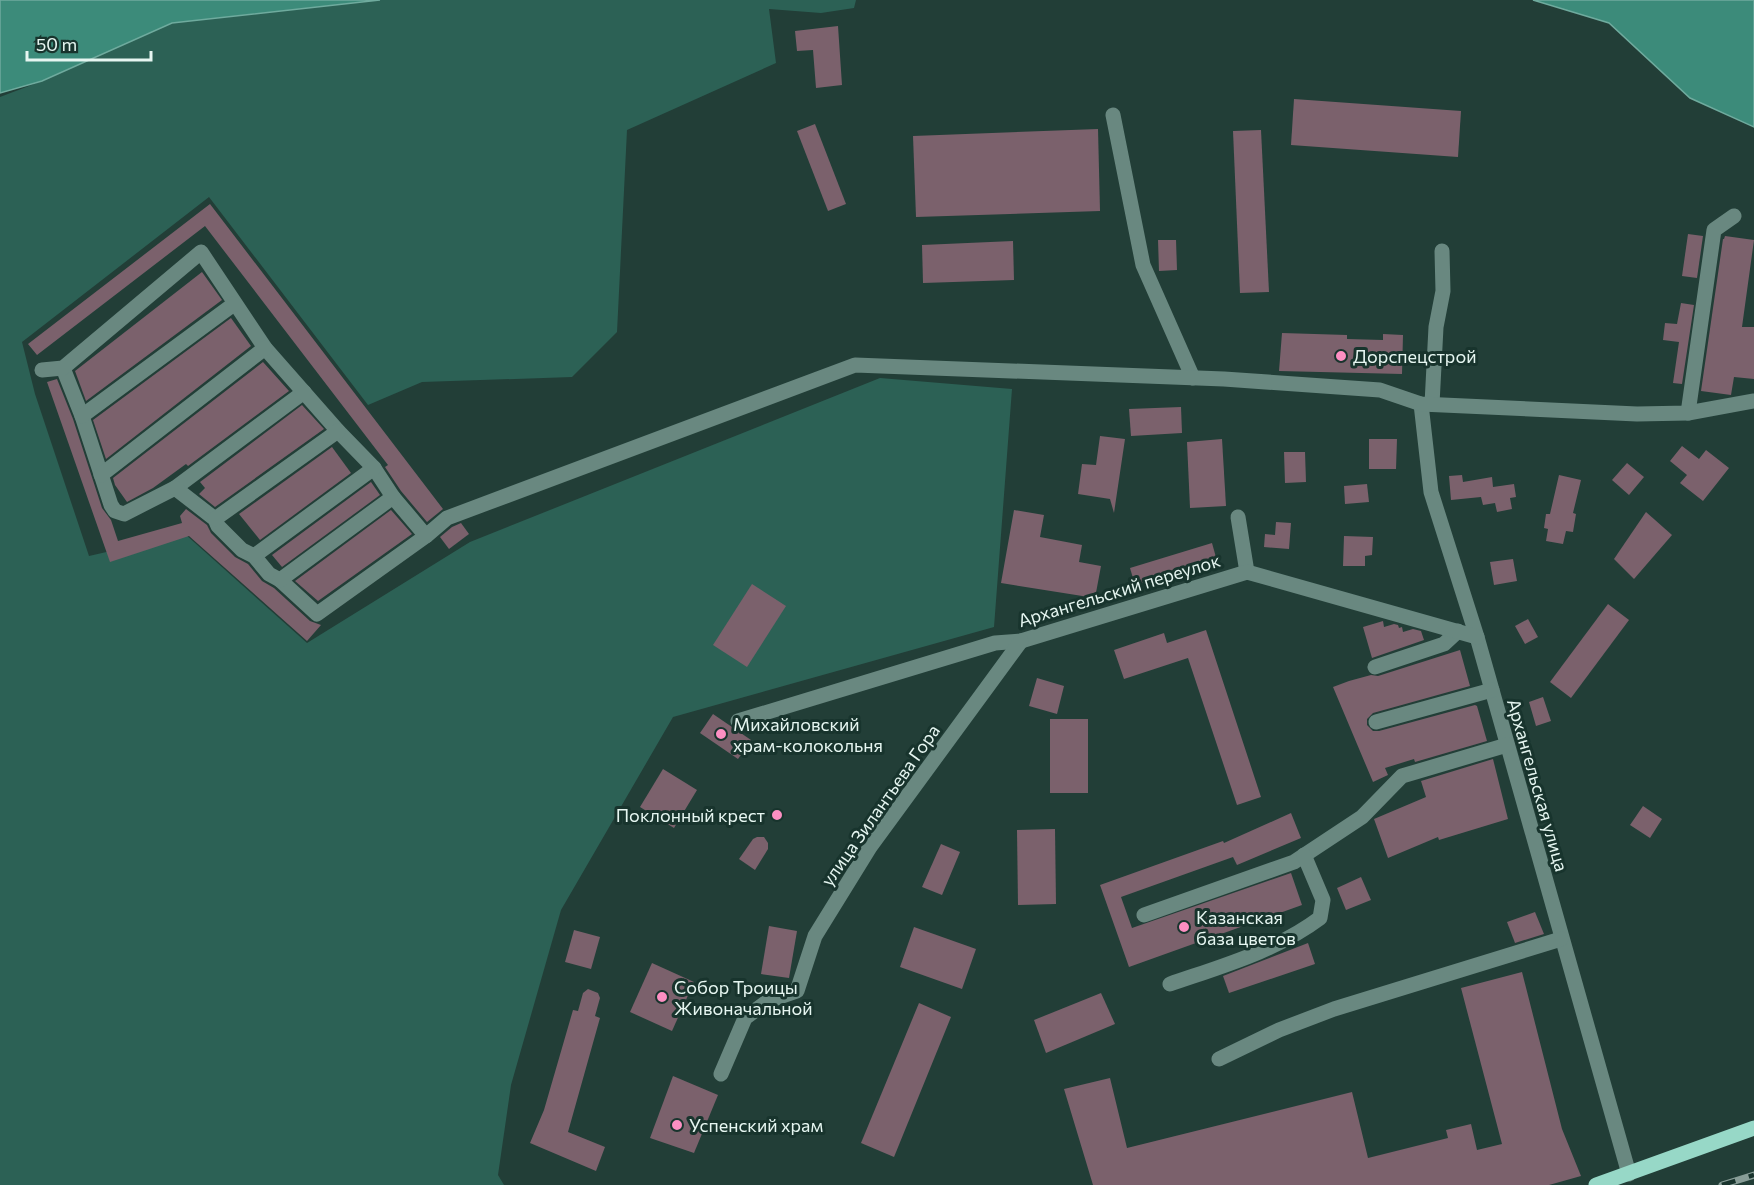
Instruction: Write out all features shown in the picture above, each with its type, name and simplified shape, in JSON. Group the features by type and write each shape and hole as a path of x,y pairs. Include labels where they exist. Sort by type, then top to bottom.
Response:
{"main road":[{"path":"1596,1185 1754,1128"}],"street":[{"path":"1113,115 1143,265 1193,378"},
{"path":"1688,413 1714,230 1734,216"},
{"name":"Архангельская улица","path":"1442,251 1443,291 1436,327 1427,404 1431,492 1477,637 1629,1174"},
{"path":"42,370 63,368 201,252 265,348 374,468 393,497 426,536"},
{"path":"82,416 234,304"},
{"path":"101,475 265,348"},
{"path":"175,488 215,519 218,526 242,550 254,556 268,574 280,579 317,614 426,536 447,518 855,365 1193,378 1380,390 1427,404 1637,414 1688,413 1754,401"},
{"path":"63,368 82,416 111,505 116,511 124,514 175,488 304,392"},
{"path":"215,519 338,430"},
{"path":"254,556 374,468"},
{"path":"280,579 393,497"},
{"path":"1239,517 1246,572"},
{"name":"Архангельский переулок","path":"738,721 995,643 1021,641 1246,572 1477,637"},
{"path":"1375,667 1444,644 1458,631"},
{"name":"улица Зилантьева Гора","path":"721,1074 745,1018 768,1001 796,991 815,936 870,847 1021,641"},
{"path":"1376,722 1492,690"},
{"path":"1144,915 1294,862 1362,817 1402,776 1507,745"},
{"path":"1170,984 1269,949 1300,933 1320,918 1323,900 1305,855"},
{"path":"1219,1059 1279,1030 1334,1009 1562,939"}],"shaded area":[{"path":"0,0 380,0 172,23 42,81 0,93"},
{"path":"380,0 856,0 854,8 821,13 769,9 776,63 627,130 617,332 572,377 422,382 368,405 209,197 22,342 35,394 89,556 185,534 307,643 470,542 880,378 1012,389 994,627 673,717 561,910 511,1085 498,1175 504,1185 0,1185 0,97 42,81 172,23"},
{"path":"1533,0 1754,0 1754,127 1690,98 1609,23"}],"building":[{"path":"838,26 842,85 816,88 813,50 797,51 795,31"},
{"path":"1294,99 1461,111 1458,157 1291,145"},
{"path":"815,124 846,204 828,211 797,131"},
{"path":"1098,129 1100,211 916,217 913,136"},
{"path":"1261,130 1269,292 1240,293 1233,131"},
{"path":"210,204 443,509 427,522 401,491 385,467 388,465 205,226 37,355 28,344"},
{"path":"1688,234 1703,236 1697,278 1682,276"},
{"path":"1725,236 1754,240 1742,327 1754,327 1754,379 1734,377 1731,395 1701,391"},
{"path":"1158,240 1176,240 1177,270 1159,271"},
{"path":"1013,241 1014,280 923,283 922,245"},
{"path":"202,272 222,300 86,401 75,371"},
{"path":"1681,303 1694,305 1682,384 1673,383 1679,342 1663,340 1665,323 1677,324"},
{"path":"231,318 251,346 106,459 93,420"},
{"name":"Дорспецстрой","path":"1282,333 1347,335 1347,339 1383,340 1383,334 1403,335 1402,374 1279,371"},
{"path":"263,362 289,391 188,466 186,464 153,488 127,502 113,478"},
{"path":"57,379 73,419 102,508 111,520 118,541 182,523 180,516 186,509 207,525 211,533 235,557 248,564 262,581 274,588 310,621 321,625 307,641 189,536 110,562 47,382"},
{"path":"302,405 324,429 215,507 199,494 205,488 200,482"},
{"path":"1181,407 1182,433 1131,436 1129,409"},
{"path":"1100,436 1125,439 1114,513 1110,499 1078,494 1082,464 1096,465"},
{"path":"1222,439 1226,506 1190,508 1187,442"},
{"path":"1369,439 1397,439 1396,469 1369,469"},
{"path":"1682,446 1699,459 1706,450 1729,468 1703,501 1680,483 1687,475 1670,461"},
{"path":"332,447 351,473 260,540 239,514"},
{"path":"1284,452 1305,452 1306,482 1285,483"},
{"path":"1627,463 1644,477 1629,495 1612,480"},
{"path":"1462,475 1463,482 1492,477 1493,487 1514,484 1516,497 1510,498 1512,509 1497,512 1495,503 1483,505 1481,497 1451,500 1449,476"},
{"path":"1559,475 1581,480 1573,513 1576,514 1573,532 1566,531 1563,544 1546,541 1548,529 1544,528 1546,514 1550,514"},
{"path":"371,482 380,495 282,567 272,555"},
{"path":"1367,484 1369,502 1345,504 1344,486"},
{"path":"391,510 412,534 318,601 295,581"},
{"path":"1014,510 1044,515 1040,537 1082,545 1079,562 1101,566 1095,598 1001,583"},
{"path":"1646,512 1672,535 1634,579 1614,559"},
{"path":"1276,522 1291,523 1289,549 1264,547 1265,534 1275,535"},
{"path":"461,523 469,534 449,549 440,537"},
{"path":"1344,536 1373,537 1372,555 1365,556 1365,566 1343,566"},
{"path":"1212,543 1217,561 1135,585 1130,568"},
{"path":"1513,559 1517,581 1494,585 1490,562"},
{"path":"752,584 786,606 747,667 713,645"},
{"path":"1608,604 1629,620 1571,698 1550,682"},
{"path":"1528,619 1538,637 1525,644 1515,626"},
{"path":"1383,621 1384,627 1398,625 1399,628 1402,627 1403,632 1413,629 1421,631 1424,640 1372,658 1363,627"},
{"path":"1206,630 1261,797 1237,805 1188,658 1124,679 1114,650 1164,633 1167,643"},
{"path":"1460,650 1470,686 1373,713 1367,719 1367,725 1373,731 1379,731 1475,705 1487,741 1415,762 1414,759 1385,768 1388,775 1373,782 1333,687 1371,675 1378,676"},
{"path":"1037,678 1064,686 1057,714 1029,706"},
{"path":"1543,697 1551,721 1536,726 1529,702"},
{"path":"713,714 751,740 738,759 700,733"},
{"path":"1050,719 1088,719 1088,793 1050,793"},
{"path":"1493,759 1508,819 1439,840 1438,837 1388,858 1374,819 1426,797 1421,781"},
{"path":"663,769 697,790 674,828 640,807"},
{"path":"1643,806 1662,819 1650,838 1630,825"},
{"path":"1291,813 1301,838 1237,865 1233,857 1121,897 1132,928 1291,873 1302,905 1129,967 1100,885 1223,841 1224,843"},
{"path":"1055,829 1056,904 1018,905 1017,830"},
{"path":"764,837 768,843 768,849 755,870 739,859 753,839"},
{"path":"941,844 960,852 942,895 922,887"},
{"path":"1361,877 1371,900 1346,910 1337,888"},
{"path":"1535,912 1544,934 1515,943 1507,922"},
{"path":"769,926 797,931 789,978 761,974"},
{"path":"914,927 976,949 962,989 900,967"},
{"path":"574,930 600,937 591,969 565,962"},
{"path":"1308,943 1315,964 1229,993 1223,976"},
{"name":"Собор Троицы Живоначальной","path":"652,963 694,982 672,1031 630,1012"},
{"path":"1522,972 1562,1129 1581,1176 1549,1185 1093,1185 1064,1089 1110,1078 1127,1148 1352,1092 1368,1158 1448,1138 1446,1130 1471,1124 1477,1150 1502,1144 1461,988"},
{"path":"588,989 598,993 600,998 595,1016 600,1018 568,1132 605,1147 596,1171 530,1143 544,1110 573,1010 578,1011 583,993"},
{"path":"1101,993 1115,1024 1046,1053 1034,1020"},
{"path":"919,1003 951,1017 894,1157 861,1143"},
{"path":"673,1076 718,1095 694,1153 650,1138"}],"railway":[{"path":"1722,1185 1754,1175"}],"place":[{"name":"Дорспецстрой","path":"1341,356"},
{"name":"Михайловский храм-колокольня","path":"721,734"},
{"name":"Поклонный крест","path":"777,815"},
{"name":"Казанская база цветов","path":"1184,927"},
{"name":"Собор Троицы Живоначальной","path":"662,997"},
{"name":"Успенский храм","path":"677,1125"}]}
